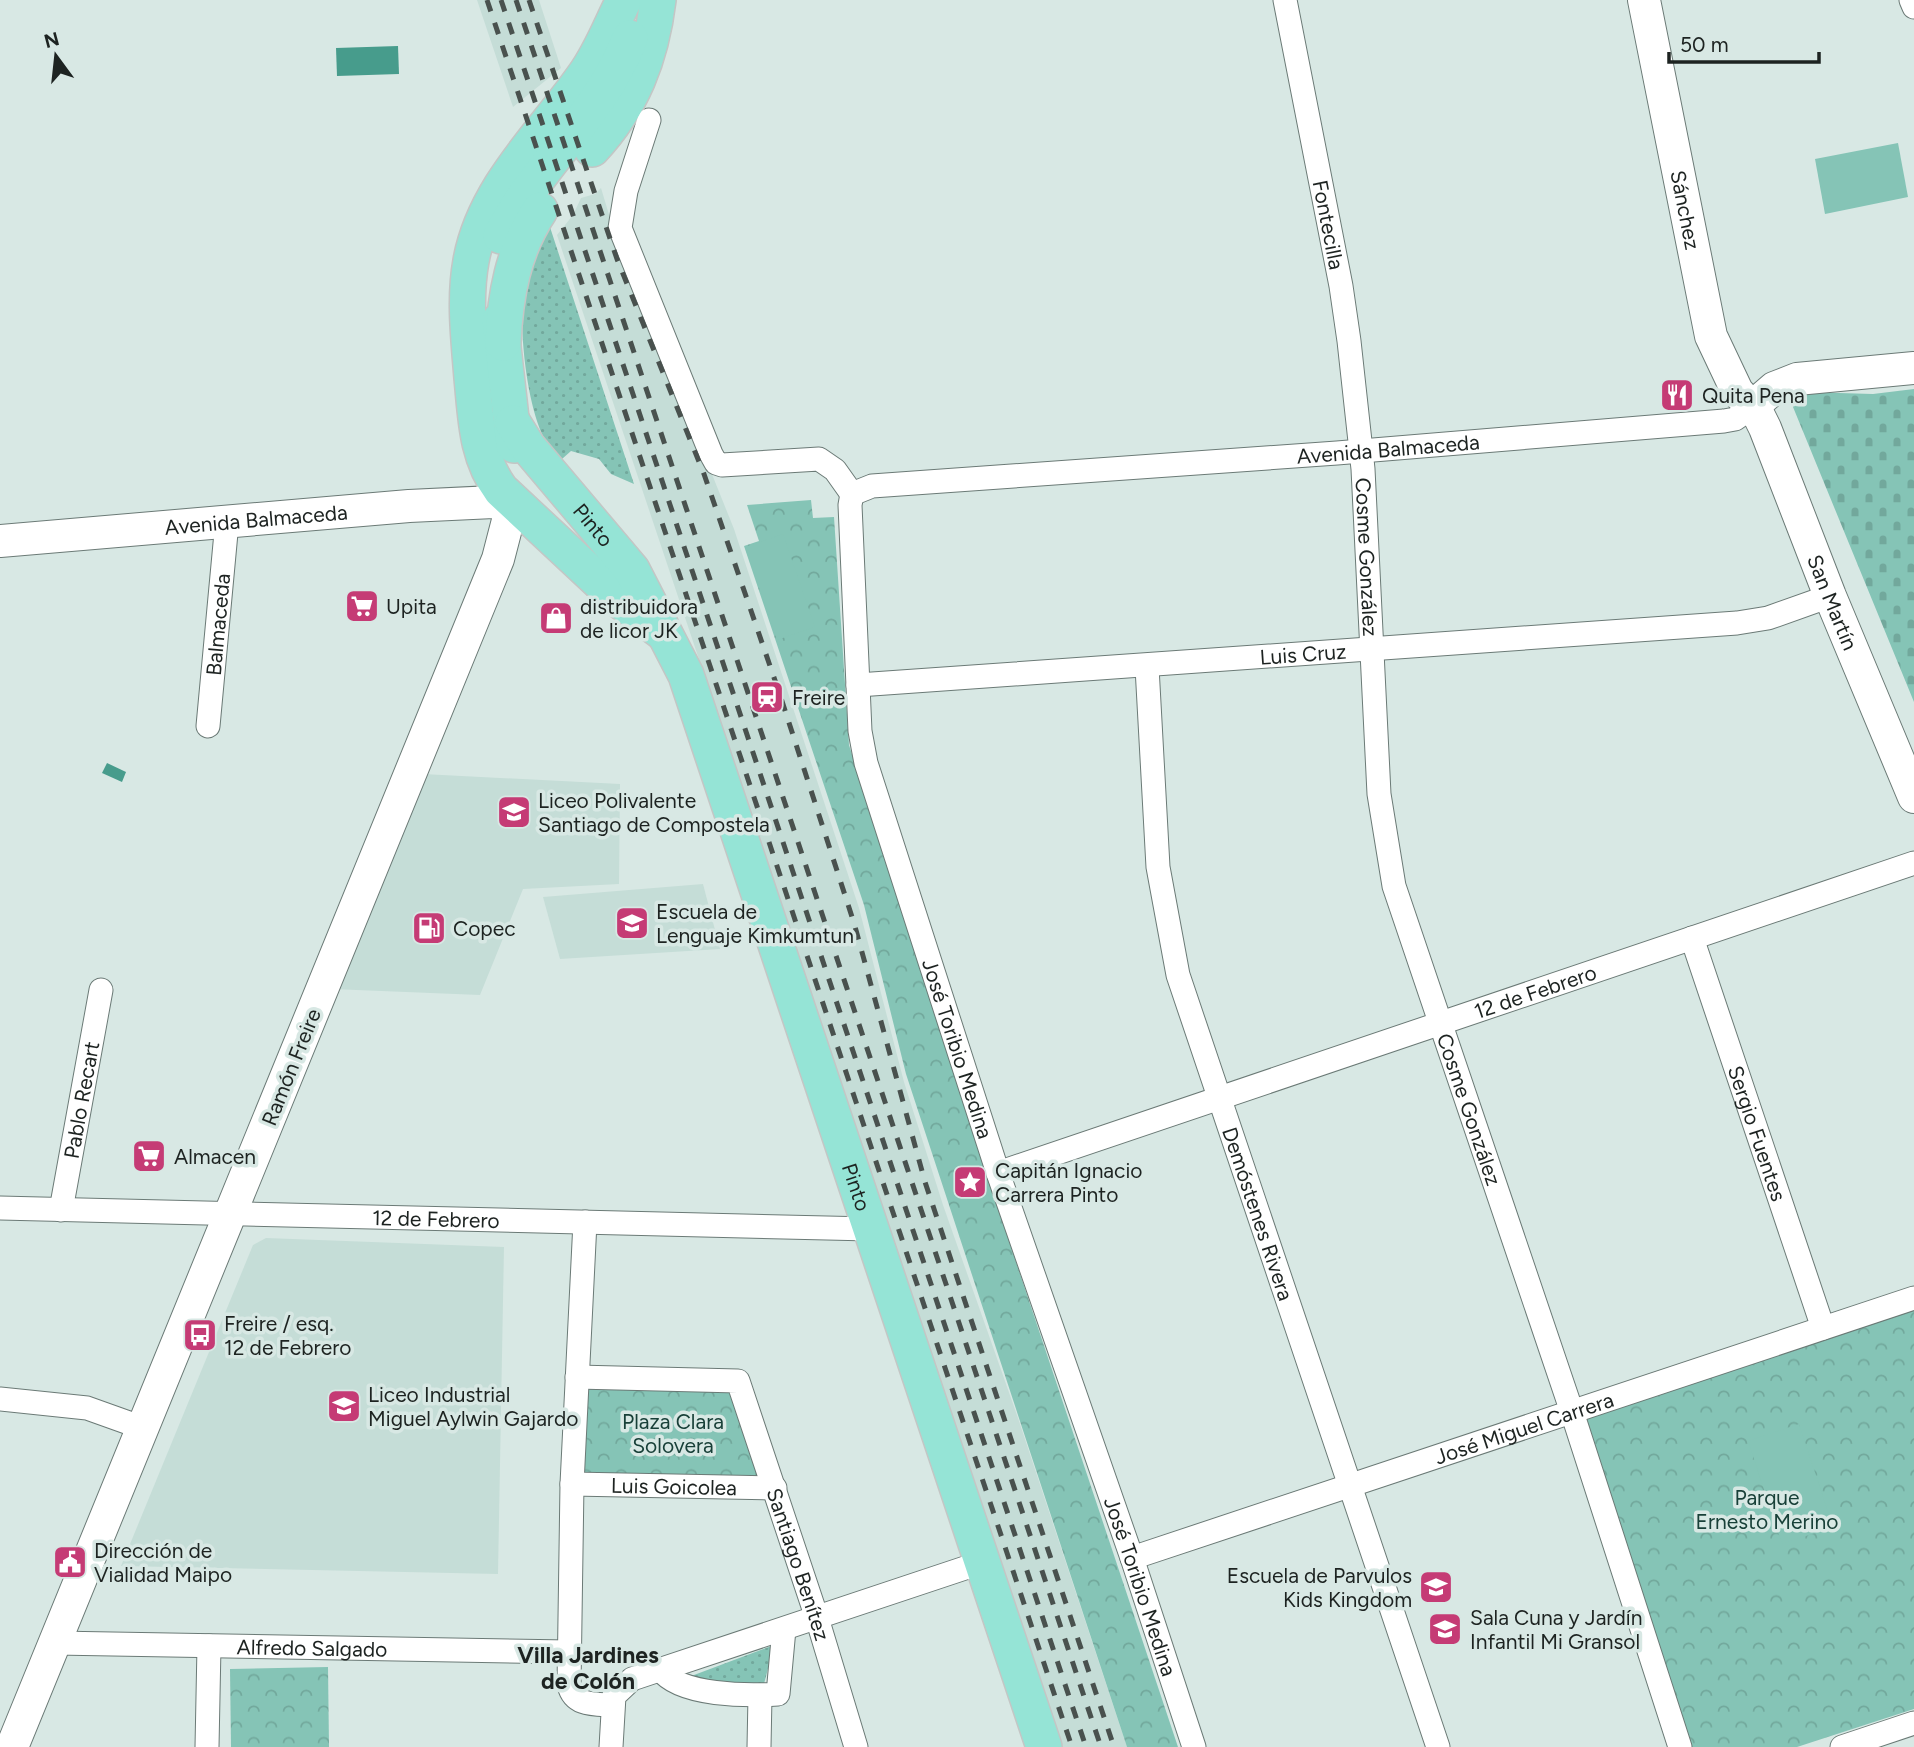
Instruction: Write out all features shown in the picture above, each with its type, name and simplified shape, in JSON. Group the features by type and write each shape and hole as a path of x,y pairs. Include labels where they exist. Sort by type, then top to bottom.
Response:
{"main road":[{"path":"486,346 471,261 483,220 515,165 586,73 624,0"},
{"path":"513,501 513,423 486,346 477,296 502,233 533,183 603,94 623,57 643,0"},
{"path":"486,346 524,238 549,196 598,142 634,91 653,41 658,0"},
{"name":"Sánchez","path":"1644,0 1711,336 1725,371 1737,391 1752,407"},
{"name":"Pinto","path":"486,346 481,454 492,477 513,501 619,600 662,632"},
{"name":"Avenida Balmaceda","path":"1752,407 1774,388 1797,379 1914,368"},
{"name":"San Martín","path":"1752,407 1768,433 1830,596 1914,797"},
{"name":"Pinto","path":"513,423 535,456 621,554 642,588 691,689 1044,1747"},
{"name":"Avenida Balmaceda","path":"0,541 409,506 513,501"},
{"name":"Ramón Freire","path":"12,1747 498,559 513,501"}],"street":[{"name":"Fontecilla","path":"1285,0 1341,286 1361,451"},
{"path":"1911,0 1914,7"},
{"path":"649,120 626,191 620,228 711,454 716,463 722,465 819,459 835,470 852,494"},
{"name":"Avenida Balmaceda","path":"852,494 872,486 1361,451 1724,421 1735,419 1752,407"},
{"name":"Cosme González","path":"1361,451 1379,794 1388,860 1401,911 1437,1022 1572,1412 1679,1747"},
{"name":"José Toribio Medina","path":"852,494 850,513 858,685 866,763 998,1173 1194,1747"},
{"name":"Balmaceda","path":"208,726 227,523"},
{"name":"Luis Cruz","path":"858,685 1147,667 1737,623 1768,618 1830,596"},
{"name":"Demóstenes Rivera","path":"1147,667 1154,831 1162,903 1188,1011 1220,1097 1438,1747"},
{"name":"12 de Febrero","path":"998,1173 1437,1022 1914,863"},
{"name":"Sergio Fuentes","path":"1692,938 1823,1328"},
{"name":"Pablo Recart","path":"61,1210 100,990"},
{"name":"12 de Febrero","path":"0,1208 870,1229"},
{"path":"585,1222 572,1484 569,1685 573,1696 583,1703 615,1697 632,1679 983,1562"},
{"name":"José Miguel Carrera","path":"1132,1559 1914,1298"},
{"name":"Santiago Benítez","path":"577,1377 738,1381 817,1618 856,1747"},
{"path":"0,1399 87,1408 142,1428"},
{"name":"Luis Goicolea","path":"572,1484 775,1488"},
{"path":"662,1670 670,1680 680,1684 742,1697 778,1695 784,1629"},
{"name":"Alfredo Salgado","path":"55,1643 569,1652"},
{"path":"207,1747 209,1646"},
{"path":"759,1747 761,1696"},
{"path":"611,1747 615,1697"},
{"path":"1842,1747 1914,1723"}],"shaded area":[{"path":"477,0 539,0 561,68 513,107"},
{"path":"398,46 399,74 337,76 336,48"},
{"path":"601,188 613,228 734,529 859,908 904,1082 943,1205 1018,1418 1127,1747 1063,1747 557,235 573,215 581,198 595,194"},
{"path":"107,763 126,772 122,782 102,773"},
{"path":"423,774 620,784 619,884 523,889 480,995 332,989"},
{"name":"Escuela de Lenguaje Kimkumtun","path":"703,884 720,949 560,959 543,897"},
{"name":"Liceo Industrial Miguel Aylwin Gajardo","path":"266,1238 504,1247 498,1574 121,1566 253,1245"}],"green space":[{"path":"1898,143 1908,197 1825,214 1815,159"},
{"path":"548,221 634,484 611,474 599,459 571,451 562,459 550,448 540,430 527,377 522,321 525,281"},
{"path":"1914,389 1914,702 1793,407 1796,397 1805,392 1873,394"},
{"path":"811,500 813,518 834,517 849,745 982,1160 1178,1747 1127,1747 906,1074 864,905 744,546 759,541 747,505"},
{"path":"783,534 815,627 777,640 745,547"},
{"name":"Parque Ernesto Merino","path":"1914,1305 1914,1709 1797,1747 1691,1747 1584,1425 1587,1417"},
{"name":"Plaza Clara Solovera","path":"585,1380 730,1382 763,1486 583,1482"},
{"path":"1799,1424 1833,1527 1782,1544 1748,1441"},
{"path":"774,1645 764,1684 678,1681"},
{"path":"328,1667 329,1747 231,1747 230,1669"}],"railway":[{"path":"487,0 1072,1747"},
{"path":"501,0 1086,1747"},
{"path":"516,0 1101,1747"},
{"path":"529,0 617,259 704,474 780,695 854,923 925,1182 1114,1747"}],"place":[{"name":"Quita Pena","path":"1677,395"},
{"name":"Upita","path":"362,606"},
{"name":"distribuidora de licor JK","path":"556,618"},
{"name":"Freire","path":"767,697"},
{"name":"Liceo Polivalente Santiago de Compostela","path":"514,812"},
{"name":"Escuela de Lenguaje Kimkumtun","path":"632,923"},
{"name":"Copec","path":"429,928"},
{"name":"Almacen","path":"149,1156"},
{"name":"Capitán Ignacio Carrera Pinto","path":"970,1182"},
{"name":"Freire / esq. 12 de Febrero","path":"200,1335"},
{"name":"Liceo Industrial Miguel Aylwin Gajardo","path":"344,1406"},
{"name":"Dirección de Vialidad Maipo","path":"70,1562"},
{"name":"Escuela de Parvulos Kids Kingdom","path":"1436,1587"},
{"name":"Sala Cuna y Jardín Infantil Mi Gransol","path":"1445,1629"}],"district":[{"name":"Villa Jardines de Colón","path":"588,1668"}]}
